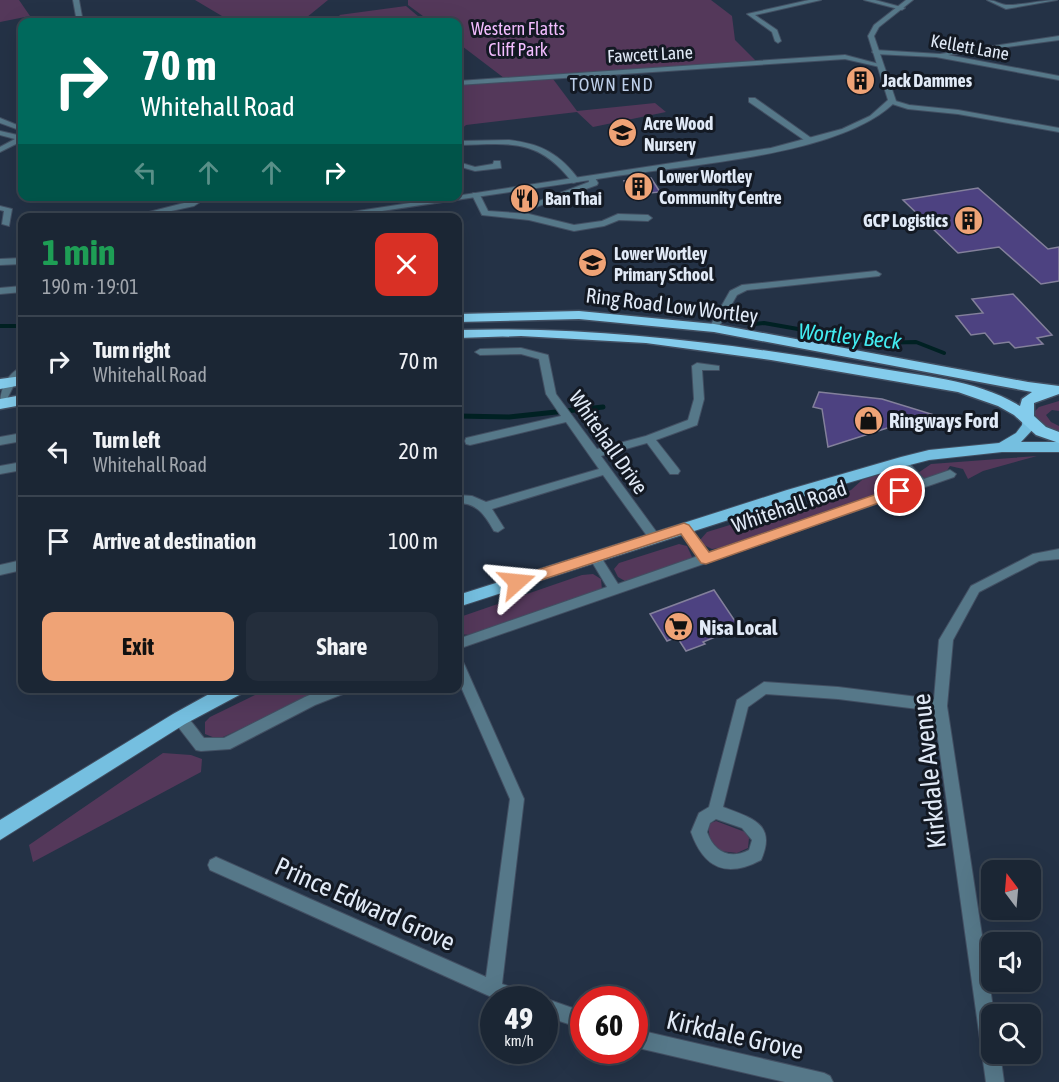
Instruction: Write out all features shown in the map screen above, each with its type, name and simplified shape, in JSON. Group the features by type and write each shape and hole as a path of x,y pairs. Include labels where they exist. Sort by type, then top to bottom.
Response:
{"highway":[{"name":"Ring Road Low Wortley","path":"462,318 579,315 714,328 1028,387 1058,390"},
{"path":"714,328 726,340 824,364"},
{"name":"Ring Road Low Wortley","path":"462,334 588,333 824,364 958,387 993,397 1012,406 1041,431 1059,438"},
{"path":"1028,419 1027,402 1032,396 1058,390"},
{"path":"0,404 18,401"}],"main road":[{"name":"Whitehall Road","path":"1002,447 1021,436 1029,426 1028,419"},
{"name":"Whitehall Road","path":"462,600 654,537 901,462 929,455 1002,447 1059,447"},
{"path":"0,831 179,719 228,693"}],"street":[{"path":"76,0 79,18"},
{"path":"775,0 787,7"},
{"path":"778,41 776,31 750,15 818,0"},
{"path":"867,0 902,8"},
{"path":"892,101 874,50 872,36 876,26 910,0"},
{"path":"990,0 1006,7 1054,0 1059,2"},
{"path":"936,55 1059,38"},
{"name":"Kellett Lane","path":"874,50 936,55 1059,78"},
{"name":"Fawcett Lane","path":"462,83 845,57 874,50"},
{"name":"Fawcett Lane","path":"845,57 880,65"},
{"path":"752,100 810,140"},
{"path":"892,101 908,107 958,112 1059,130"},
{"path":"462,197 697,162 810,140 869,120 884,112 892,101"},
{"path":"0,120 18,127"},
{"path":"0,133 18,137"},
{"path":"1,150 18,140"},
{"path":"462,143 496,141 539,147 555,155 576,181"},
{"path":"462,166 475,170 498,166 497,163"},
{"path":"522,209 594,183 591,178"},
{"path":"476,195 485,213 529,217 574,228 604,223 616,214 648,218"},
{"path":"153,212 196,201"},
{"path":"351,213 434,201"},
{"path":"0,207 9,209 6,225"},
{"path":"0,262 18,261"},
{"path":"714,328 734,293 745,287 876,274"},
{"path":"0,291 18,289"},
{"name":"Whitehall Drive","path":"480,352 521,351 544,357 551,394 604,471 654,537"},
{"path":"685,366 716,368"},
{"path":"593,454 649,439 693,422 699,399 697,366"},
{"path":"0,404 14,385"},
{"path":"470,441 567,418"},
{"path":"0,441 18,438"},
{"path":"649,439 674,471"},
{"path":"901,462 921,483"},
{"path":"0,470 18,467"},
{"path":"485,507 604,471"},
{"name":"Whitehall Road","path":"462,643 950,474"},
{"path":"462,499 474,500 485,507 498,528"},
{"path":"684,528 706,559"},
{"name":"Kirkdale Avenue","path":"995,1082 940,706 946,640 975,589 1037,557 1059,554"},
{"path":"596,557 615,590"},
{"path":"0,570 18,566"},
{"path":"462,675 517,799 493,986"},
{"path":"715,811 742,704 764,688 837,693 940,706"},
{"path":"179,719 201,745 225,744 330,693"},
{"name":"Prince Edward Grove","path":"216,865 486,986"},
{"name":"Kirkdale Grove","path":"648,1041 824,1082"}],"green space":[{"path":"0,0 19,0 30,16 18,18 0,22"},
{"path":"195,0 328,0 306,18 225,18"},
{"name":"Western Flatts Cliff Park","path":"408,0 711,0 732,16 735,40 757,62 550,75 577,111 655,103 666,112 593,127 577,112 466,125 462,128 462,83 504,78 462,46 462,18 426,18 408,5"},
{"path":"406,6 420,18 342,18 339,15"},
{"path":"1059,401 1059,411 1052,410 1046,415 1051,422 1059,426 1059,432 1048,429 1033,413 1039,407"},
{"path":"1037,456 983,471 968,479 963,469 950,466 946,472 925,480 918,473 931,464"},
{"path":"889,471 904,476 906,485 719,548 712,549 702,544 700,540 707,532 766,514 799,510 818,504 851,490 862,480"},
{"path":"679,544 687,546 692,557 689,560 625,581 618,577 614,569 619,563"},
{"path":"593,574 601,579 602,590 470,635 462,634 462,616 582,575"},
{"path":"259,693 320,693 223,737 215,738 205,734 205,722 210,717"},
{"path":"163,753 191,755 202,759 201,772 33,862 29,845"},
{"path":"716,821 745,832 749,838 748,848 737,853 720,851 710,840 708,824"}],"building":[{"name":"Lower Wortley Community Centre","path":"651,178 660,192 631,195 624,181"},
{"name":"GCP Logistics","path":"978,188 1048,249 1059,247 1059,281 1041,284 999,247 958,253 903,200"},
{"path":"1013,294 1052,335 1037,338 1043,344 1015,348 1009,342 994,344 985,333 971,335 956,316 983,313 972,299"},
{"name":"Ringways Ford","path":"819,392 882,399 931,414 828,447 822,409 813,407"},
{"path":"714,590 737,624 722,629 725,633 703,642 705,644 686,651 677,637 667,641 650,614"}],"waterway":[{"name":"Wortley Beck","path":"754,324 764,323 877,343 916,342 944,353"},
{"name":"Wortley Beck","path":"0,326 18,326"},
{"name":"Wortley Beck","path":"462,416 509,417 603,407"}],"place":[{"name":"Jack Dammes","path":"861,80"},
{"name":"Acre Wood Nursery","path":"623,133"},
{"name":"Lower Wortley Community Centre","path":"638,186"},
{"name":"Ban Thai","path":"524,198"},
{"name":"GCP Logistics","path":"969,220"},
{"name":"Lower Wortley Primary School","path":"593,263"},
{"name":"Ringways Ford","path":"868,420"},
{"name":"Nisa Local","path":"678,627"}],"district":[{"name":"TOWN END","path":"612,84"}],"route":[{"path":"517,582 684,528 706,559 900,491"}]}
